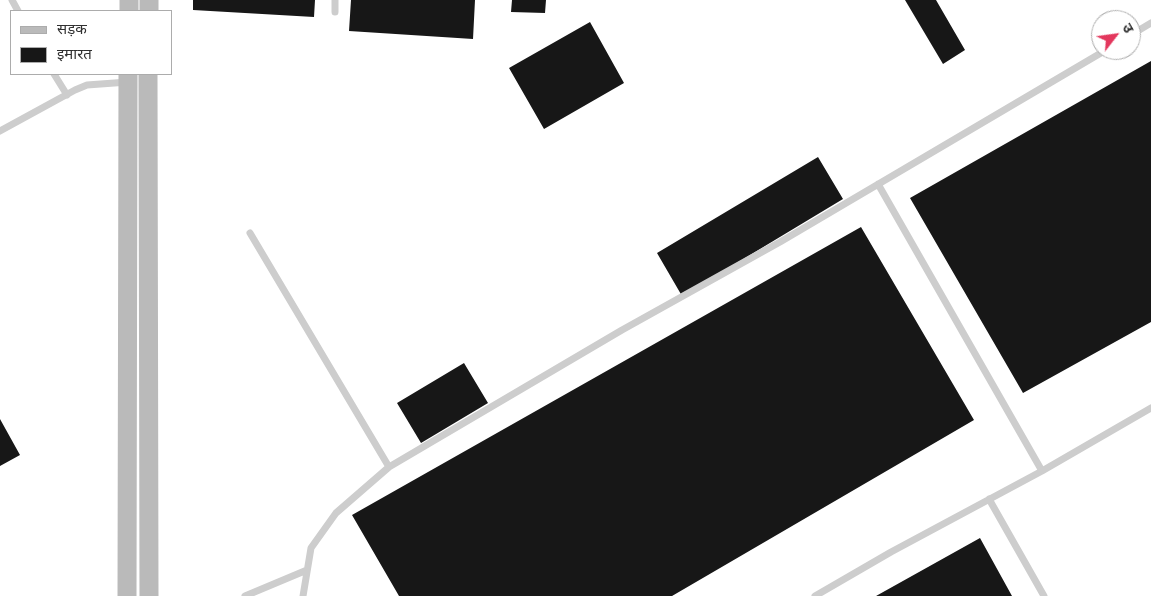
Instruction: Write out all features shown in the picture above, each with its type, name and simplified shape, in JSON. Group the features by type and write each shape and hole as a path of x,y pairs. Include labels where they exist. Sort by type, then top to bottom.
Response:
{"street":[{"path":"148,75 149,596"},
{"path":"127,596 128,78"}],"lane":[{"path":"335,12 336,0"},
{"path":"303,596 311,548 336,512 390,467 622,330 780,242 1091,59"},
{"path":"55,75 67,95"},
{"path":"0,132 87,85 128,78"},
{"path":"878,184 1042,471"},
{"path":"250,233 390,467"},
{"path":"816,596 891,552 1042,471 1151,408"},
{"path":"989,499 1044,596"},
{"path":"244,596 307,570"}],"building":[{"path":"193,0 315,0 314,17 193,10"},
{"path":"351,0 475,0 473,39 349,31"},
{"path":"512,0 546,0 545,13 511,12"},
{"path":"905,0 936,0 965,50 943,64"},
{"path":"590,22 624,83 544,129 509,68"},
{"path":"1151,61 1151,322 1023,393 910,198"},
{"path":"818,157 843,199 682,296 657,253"},
{"path":"861,227 974,420 672,596 399,596 352,515"},
{"path":"464,363 488,403 421,443 397,403"},
{"path":"0,419 20,455 0,466"},
{"path":"980,538 1012,596 876,596"}]}
